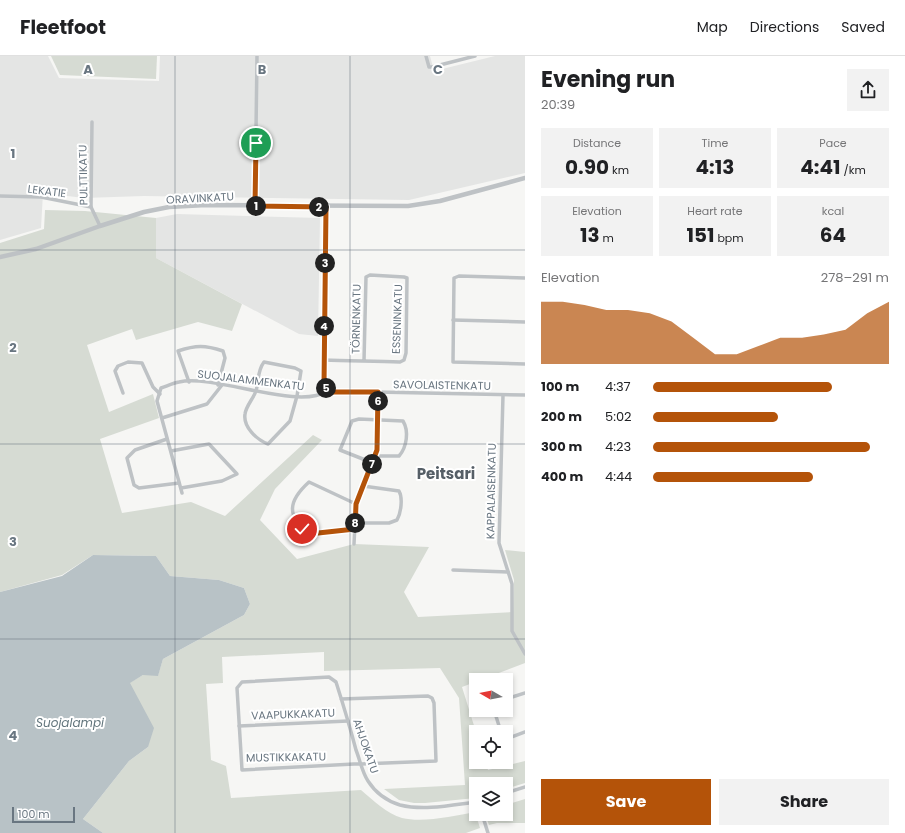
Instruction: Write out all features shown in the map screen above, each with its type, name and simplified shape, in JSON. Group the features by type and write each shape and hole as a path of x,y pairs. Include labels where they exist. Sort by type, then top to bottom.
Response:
{"street":[{"path":"255,206 257,56"},
{"path":"426,56 428,67 475,56"},
{"name":"PULTTIKATU","path":"92,122 91,207 100,226"},
{"name":"ORAVINKATU","path":"0,257 36,249 100,226 169,207 206,205 326,207 408,206 440,201 525,178"},
{"name":"LEKATIE","path":"0,196 41,197 91,207"},
{"path":"326,207 324,386 327,391"},
{"name":"ESSENINKATU","path":"364,361 400,362 404,360 406,353 407,278 370,275 366,278"},
{"path":"525,278 458,276 454,278 453,362 525,364"},
{"name":"TÖRNENKATU","path":"364,361 366,278"},
{"path":"454,320 525,322"},
{"path":"162,418 207,404 220,385 225,358 223,351 210,347 194,346 178,351 189,382"},
{"path":"324,360 364,361"},
{"path":"123,393 115,371 118,366 137,361 142,363 154,387 160,394 157,401 182,493"},
{"path":"264,362 295,368 301,371 297,396 290,421 268,444 258,440 246,423 245,414 256,391 259,368 264,362"},
{"name":"SUOJALAMMENKATU","path":"160,394 162,388 180,382 220,385 297,396 320,396 327,391"},
{"name":"SAVOLAISTENKATU","path":"327,391 525,395"},
{"path":"354,544 356,504 377,450 378,392"},
{"name":"KAPPALAISENKATU","path":"503,395 499,543 512,584 512,631 525,654"},
{"path":"373,463 340,450 352,421 359,419 378,419 402,421 407,427 405,450 399,456 375,456"},
{"path":"167,439 134,450 127,458 134,485 139,488 179,483"},
{"path":"171,451 209,444 237,474 216,482 181,488"},
{"path":"355,529 309,534 302,529 292,513 292,507 299,490 309,482 356,504"},
{"path":"355,523 389,523 397,520 400,515 401,495 399,491 363,486"},
{"path":"453,570 508,572"},
{"name":"AHJOKATU","path":"329,677 336,682 364,775 374,789 382,796 398,805 424,807 469,803"},
{"name":"MUSTIKKAKATU","path":"329,677 242,682 237,688 242,770 361,764"},
{"path":"513,697 525,693"},
{"path":"341,699 428,696 434,703 436,761 361,764"},
{"name":"VAAPUKKAKATU","path":"239,726 348,721"},
{"path":"513,736 525,732"},
{"path":"513,791 525,787"},
{"path":"484,821 488,833"}],"shaded area":[{"path":"0,56 48,56 59,78 159,81 160,56 430,56 434,71 495,56 525,56 525,173 409,200 144,196 84,198 43,193 41,228 0,240"},
{"path":"51,56 157,56 156,79 60,75"},
{"path":"45,210 85,211 156,218 156,258 242,304 232,331 198,322 136,340 132,329 87,345 109,412 153,394 159,418 100,439 122,513 191,502 225,516 313,435 322,440 275,489 260,520 297,559 354,544 429,547 404,592 418,617 513,612 514,580 505,550 525,552 525,663 499,673 469,673 469,684 462,687 469,710 469,717 471,717 474,725 469,725 469,769 513,769 513,764 525,761 525,783 513,787 513,777 469,777 469,799 425,803 414,803 399,800 384,789 465,785 459,698 440,668 324,671 324,652 222,657 223,683 206,684 211,760 226,766 231,798 361,790 386,810 402,818 419,820 469,813 469,821 478,821 480,828 466,833 103,833 83,819 129,761 148,747 129,683 143,675 158,675 163,659 244,615 250,604 244,588 219,580 170,576 156,556 93,555 62,575 0,592 0,243 44,229"},
{"path":"177,214 320,218 318,336 299,334 156,258 156,218"},
{"path":"525,799 525,823 497,823 489,825 488,821 513,821 513,803"}],"water":[{"name":"Suojalampi","path":"93,555 156,556 170,576 219,580 244,588 250,604 244,615 163,659 158,676 143,675 130,683 154,728 148,747 129,761 83,819 103,833 0,833 0,592 62,576"}],"district":[{"name":"Peitsari","path":"446,473"}],"route":[{"path":"256,143 255,206 326,207 324,386 327,391 334,392 378,392 377,450 356,504 355,529 309,534 302,529"}]}
